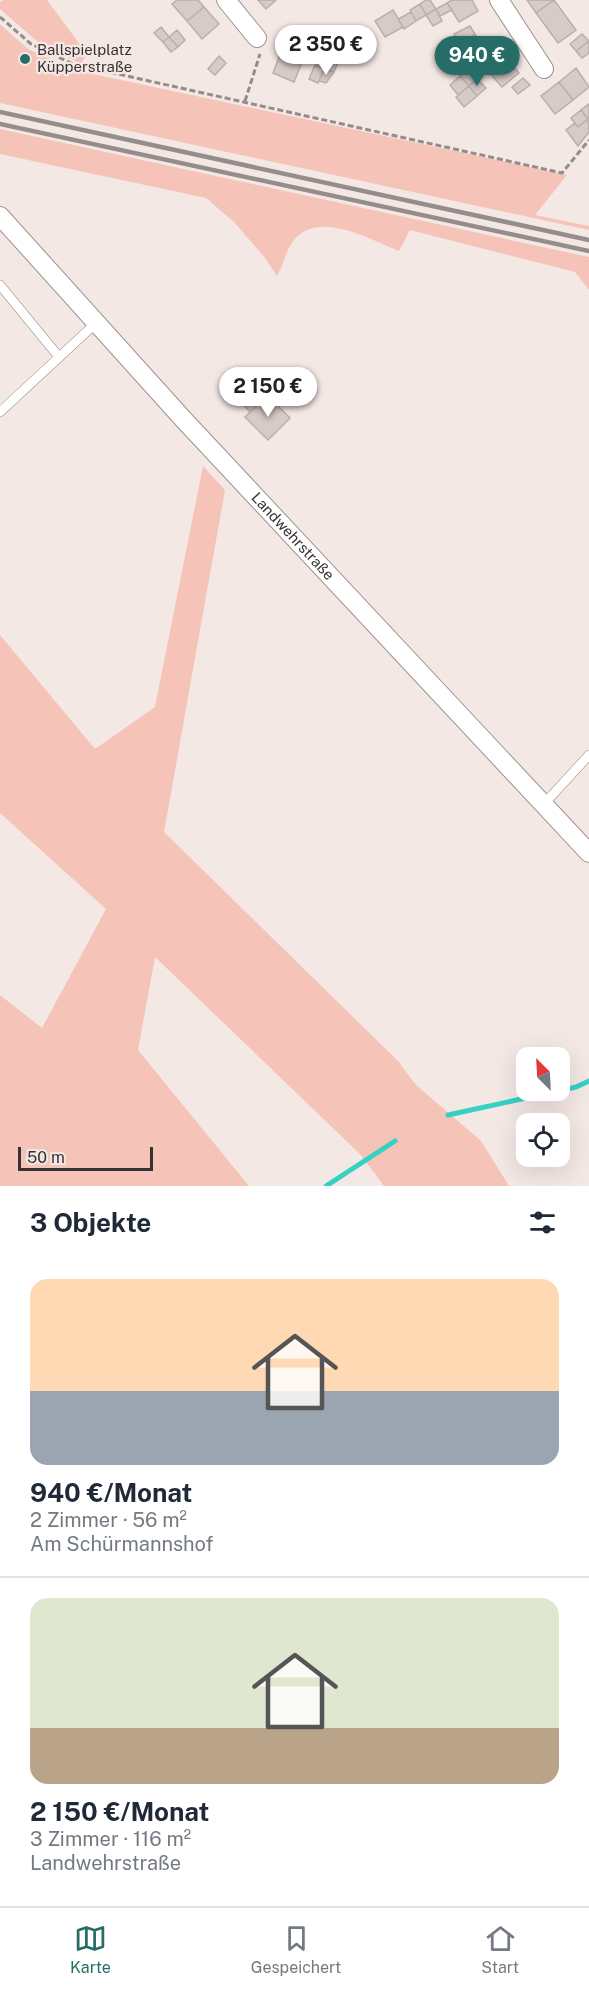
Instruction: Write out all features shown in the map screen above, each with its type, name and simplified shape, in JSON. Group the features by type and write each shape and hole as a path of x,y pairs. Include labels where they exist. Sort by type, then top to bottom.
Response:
{"street":[{"path":"226,0 257,39"},
{"path":"499,0 544,69"},
{"name":"Landwehrstraße","path":"0,216 184,420 589,853"}],"lane":[{"path":"0,285 59,357"},
{"path":"0,411 96,323"},
{"path":"544,804 589,755"}],"path":[{"path":"0,17 31,44 73,64 562,173 589,140"},
{"path":"245,101 261,52 257,39"}],"shaded area":[{"path":"4,0 47,0 87,54 81,64 39,43 0,9 0,2"},
{"path":"0,24 28,49 74,70 567,175 535,215 589,226 589,230 0,103"},
{"path":"0,129 589,257 589,290 575,272 410,230 399,251 360,235 332,227 318,227 305,231 292,243 277,276 265,258 234,222 206,198 0,154"},
{"path":"203,466 225,490 164,832 398,1061 415,1084 481,1141 509,1186 384,1186 361,1155 155,957 138,1050 249,1186 0,1186 0,995 42,1028 106,909 0,813 0,635 95,749 155,707"}],"building":[{"path":"177,0 198,0 204,7 187,21 172,4"},
{"path":"258,0 276,0 266,9"},
{"path":"430,0 436,9 426,15 420,4"},
{"path":"452,0 472,0 478,11 459,22 447,3"},
{"path":"527,0 554,0 536,13"},
{"path":"554,0 576,30 558,43 536,13"},
{"path":"447,3 452,10 440,16 436,9"},
{"path":"420,4 426,15 416,21 410,10"},
{"path":"204,7 219,24 202,39 187,21"},
{"path":"436,9 442,21 433,26 426,15"},
{"path":"393,10 403,27 385,37 375,21"},
{"path":"411,12 416,21 404,29 398,19"},
{"path":"470,26 475,34 460,44 454,34"},
{"path":"161,27 169,37 163,42 154,33"},
{"path":"177,30 185,40 178,47 169,37"},
{"path":"290,31 311,39 303,60 281,52"},
{"path":"475,34 480,41 467,52 460,44"},
{"path":"582,34 589,41 576,51 570,44"},
{"path":"169,37 178,47 171,52 163,42"},
{"path":"490,38 504,56 487,70 473,53"},
{"path":"589,41 589,53 582,58 576,51"},
{"path":"281,52 303,60 294,82 273,73"},
{"path":"319,53 329,56 324,69 315,65"},
{"path":"219,56 226,63 215,75 208,69"},
{"path":"329,56 338,62 334,72 324,69"},
{"path":"504,56 519,73 502,87 487,70"},
{"path":"315,65 324,69 318,83 309,79"},
{"path":"576,68 589,87 573,100 559,82"},
{"path":"324,69 334,72 326,83 319,81"},
{"path":"469,69 477,79 469,86 460,76"},
{"path":"460,76 469,86 458,95 450,85"},
{"path":"523,78 530,85 518,94 512,87"},
{"path":"477,79 486,88 477,96 469,86"},
{"path":"559,82 573,100 555,114 541,96"},
{"path":"469,86 477,96 464,107 456,97"},
{"path":"589,104 589,118 588,119 581,110"},
{"path":"581,110 588,119 578,127 571,118"},
{"path":"588,119 589,132 578,146 566,130 575,123 578,127"},
{"path":"255,383 267,395 250,412 238,399"},
{"path":"267,395 290,418 268,440 245,417"}],"waterway":[{"path":"448,1115 576,1087 589,1081"},
{"path":"326,1186 395,1141"}],"railway":[{"path":"0,112 589,240"},
{"path":"0,124 589,251"}],"place":[{"name":"Ballspielplatz Küpperstraße","path":"25,59"}]}
